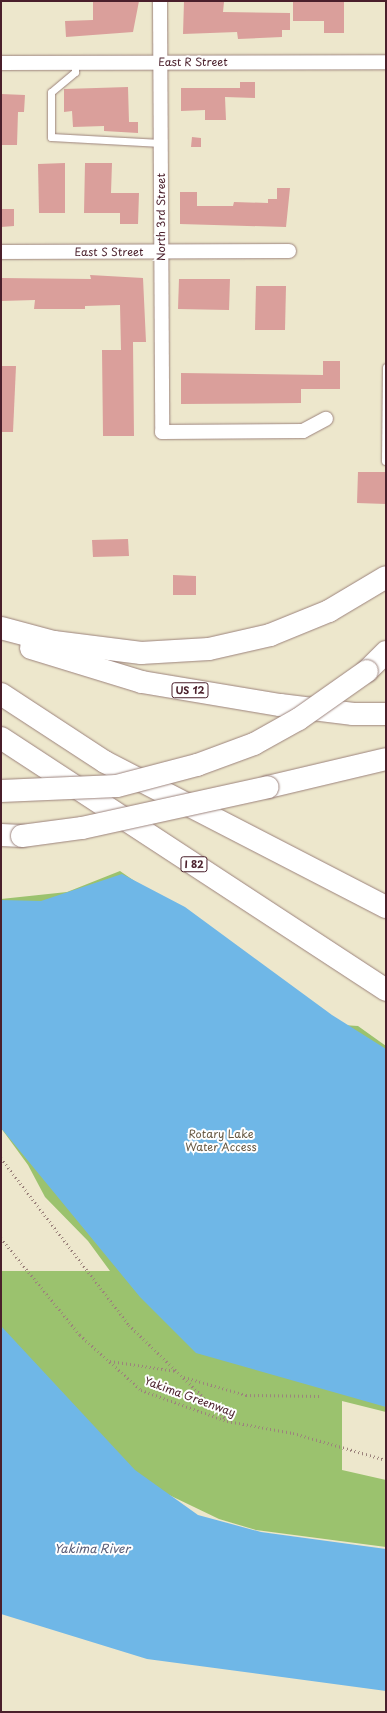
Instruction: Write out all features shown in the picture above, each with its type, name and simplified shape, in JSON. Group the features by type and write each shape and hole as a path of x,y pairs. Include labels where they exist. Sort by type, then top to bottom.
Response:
{"highway":[{"path":"1,628 54,642 141,653 209,649 276,632 329,611 386,577"},
{"name":"US 12","path":"1,636 50,656 142,682 280,705 354,714 386,714"},
{"path":"1,791 117,786 197,765 254,744 299,719 367,671 386,652"},
{"path":"1,694 105,762 386,907"},
{"name":"I 82","path":"1,738 386,990"},
{"path":"11,836 82,828 386,759"}],"street":[{"name":"North 3rd Street","path":"160,1 162,432 303,431 326,419"},
{"name":"East R Street","path":"1,63 75,67 161,62 386,62"},
{"name":"East S Street","path":"1,252 289,251"}],"lane":[{"path":"75,67 51,92 49,134 62,140 161,142"},
{"path":"385,461 386,367"}],"path":[{"path":"1,1158 111,1303 176,1371 228,1421"},
{"name":"Yakima Greenway","path":"1,1238 80,1335 141,1390 228,1421 293,1433 386,1460"},
{"path":"109,1361 176,1371"},
{"path":"182,1376 246,1395 321,1396"}],"green space":[{"name":"Rotary Lake Water Access","path":"120,871 343,1025 358,1026 386,1046 386,1412 342,1401 342,1470 386,1480 386,1547 256,1530 219,1519 167,1494 135,1477 1,1359 1,1271 110,1271 88,1241 45,1197 28,1165 1,1128 1,899 67,892"}],"water":[{"name":"Rotary Lake Water Access","path":"122,874 185,907 332,1015 386,1049 386,1407 196,1353 140,1297 1,1128 1,900 41,901"},
{"name":"Yakima River","path":"1,1326 135,1470 198,1515 261,1532 386,1549 386,1691 147,1659 1,1614"}],"building":[{"path":"93,1 139,1 133,32 66,37 65,21 93,20"},
{"path":"184,1 224,2 223,12 290,13 290,30 282,30 282,37 238,39 237,32 183,34"},
{"path":"293,1 344,1 344,33 324,33 324,21 293,21"},
{"path":"240,82 255,82 255,98 225,97 226,120 205,120 205,110 181,111 181,88 240,88"},
{"path":"128,87 129,122 138,122 138,133 104,131 104,126 73,127 72,111 64,112 64,89"},
{"path":"1,94 25,95 24,112 18,112 17,145 1,145"},
{"path":"192,137 201,138 201,147 191,147"},
{"path":"65,163 65,213 39,213 38,164"},
{"path":"85,163 112,163 111,193 139,193 138,224 120,224 120,213 84,213"},
{"path":"277,188 290,188 286,227 180,224 180,192 197,192 197,206 233,206 234,202 268,203 268,199 277,199"},
{"path":"2,209 14,209 14,226 1,227"},
{"path":"90,275 143,278 146,342 133,342 134,436 103,436 102,350 121,350 120,305 85,306 85,309 34,309 35,300 1,301 1,278 91,279"},
{"path":"179,279 230,279 229,310 178,309"},
{"path":"256,286 286,286 285,330 255,330"},
{"path":"323,361 340,361 340,389 301,389 301,403 181,404 181,373 323,375"},
{"path":"1,366 16,366 13,432 1,432"},
{"path":"358,472 386,472 386,504 357,503"},
{"path":"128,539 129,556 93,557 92,540"},
{"path":"173,575 196,576 196,595 173,595"}]}
